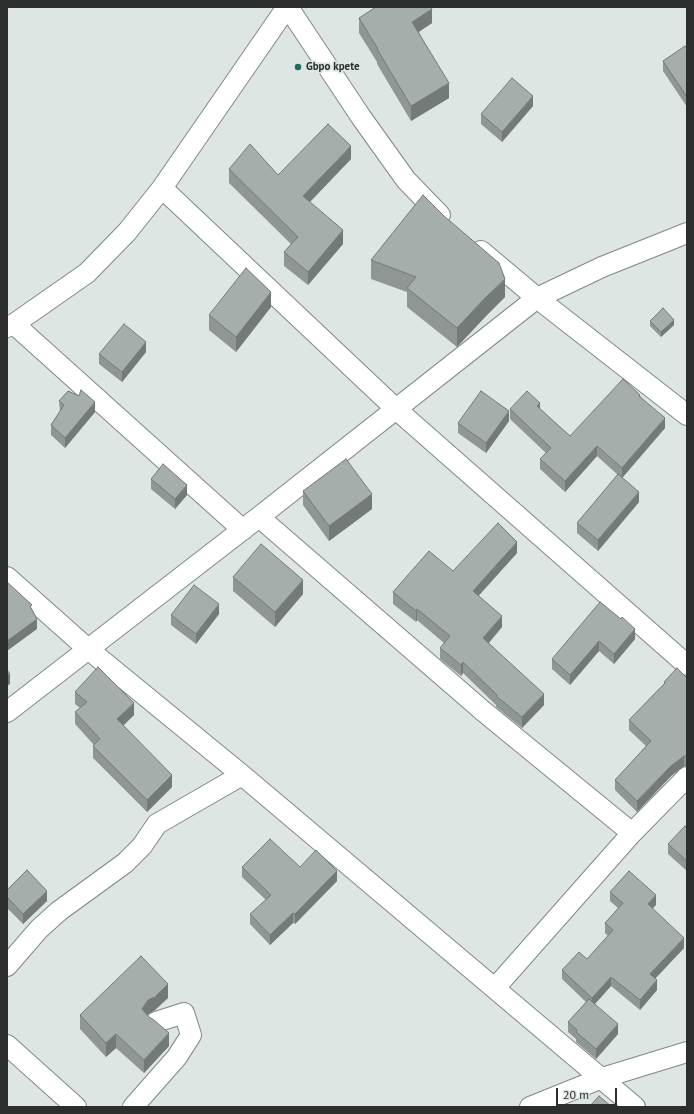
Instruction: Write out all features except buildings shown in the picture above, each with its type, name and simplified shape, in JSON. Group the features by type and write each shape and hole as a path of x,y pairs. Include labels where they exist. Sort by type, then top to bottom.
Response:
{"street":[{"path":"243,530 10,326 87,273 127,232 162,188 288,7 361,117 406,180 451,226"},
{"path":"162,188 396,409 687,665"},
{"path":"7,712 88,648 243,530 537,298 602,267 687,233"},
{"path":"469,241 537,298 687,415"},
{"path":"259,517 483,710 632,833"},
{"path":"7,577 88,648 242,775 635,1107"},
{"path":"7,966 39,930 59,911 125,863 142,846 157,824 242,775"},
{"path":"495,988 632,833 687,777"},
{"path":"134,1107 177,1057 190,1035 184,1013 156,1022"},
{"path":"7,1044 76,1107"},
{"path":"530,1107 602,1078 687,1052"}],"place":[{"name":"Gbpo kpete","path":"298,67"}]}
